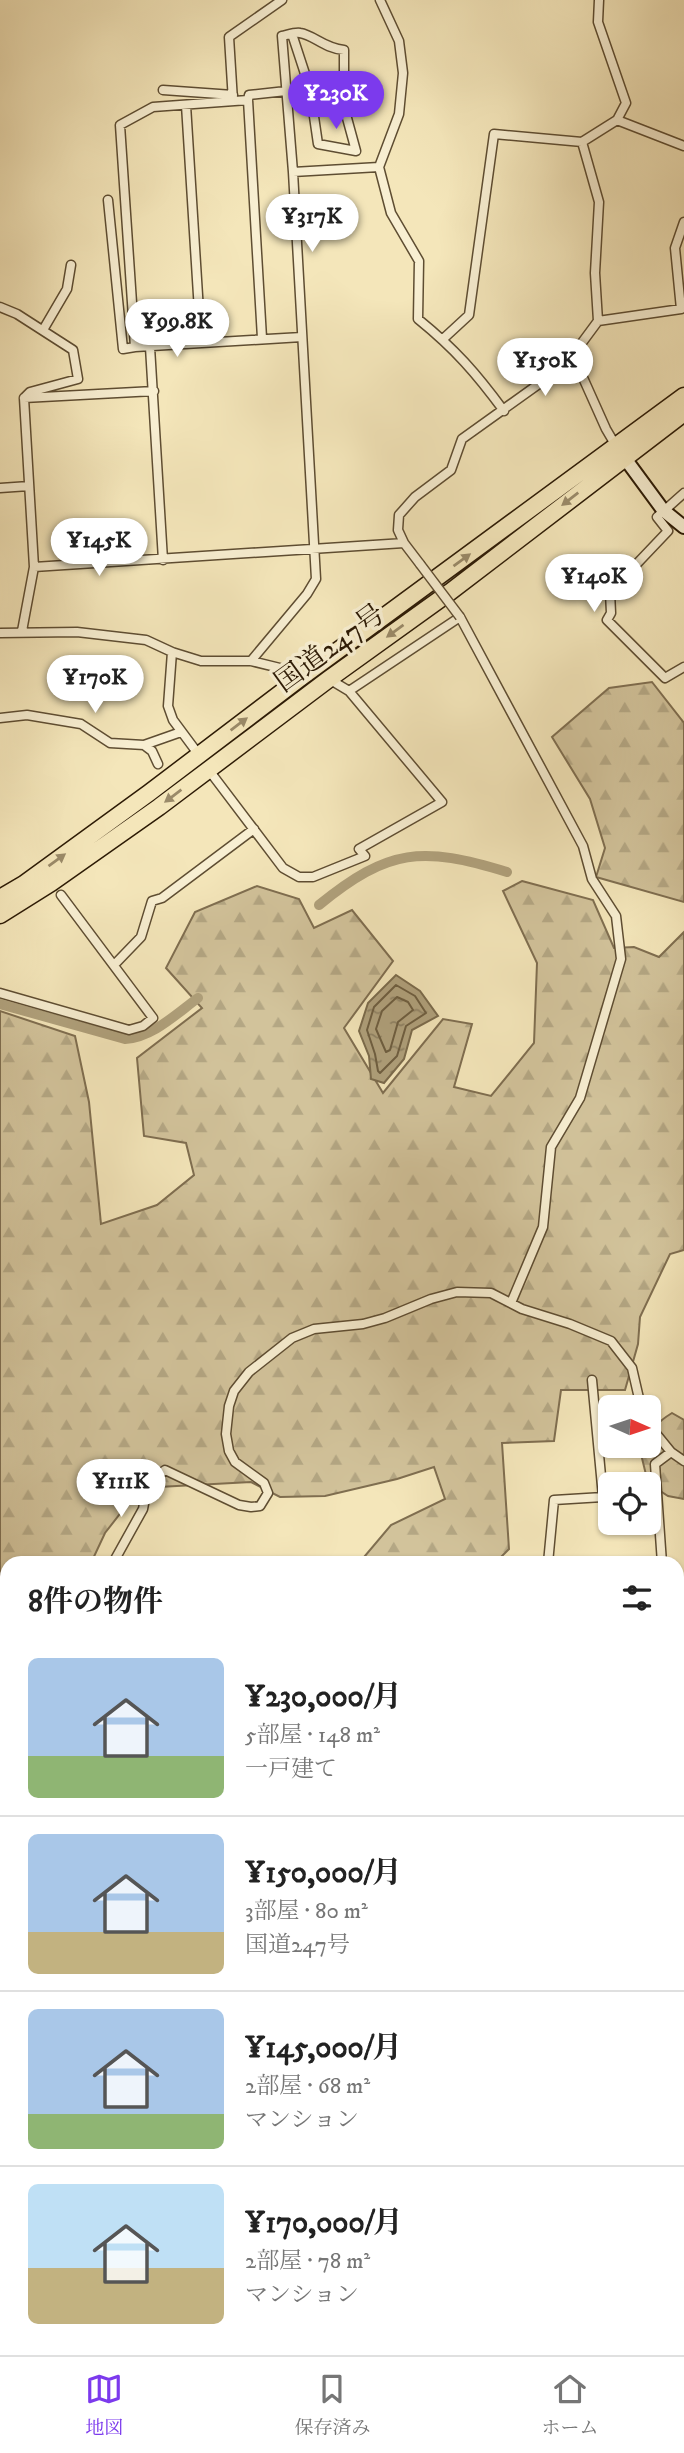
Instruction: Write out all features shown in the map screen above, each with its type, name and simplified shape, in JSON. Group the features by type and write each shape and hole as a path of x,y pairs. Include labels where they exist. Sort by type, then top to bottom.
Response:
{"highway":[{"name":"国道247号","path":"0,915 51,883 450,592 684,396"},
{"name":"国道247号","path":"0,898 24,884 299,679 620,452 684,413"}],"street":[{"path":"233,98 229,37 282,0"},
{"path":"380,0 400,41 403,73 399,114 379,167 391,213 419,261 418,319 474,370 504,411"},
{"path":"443,339 469,315 494,134 582,142 617,120 626,103 598,22 599,0"},
{"path":"251,662 307,594 316,579 293,172 282,36 292,34 300,33 330,49 344,50 344,107 356,151 318,144 310,89 292,34"},
{"path":"163,90 248,100"},
{"path":"262,338 248,100 249,95 286,91"},
{"path":"135,347 120,125 153,107 233,98"},
{"path":"187,105 201,343"},
{"path":"617,120 684,146"},
{"path":"582,142 600,202 595,273 598,321 582,344 580,371 606,429 620,452 663,509 684,527"},
{"path":"293,172 379,167"},
{"path":"108,200 123,348 302,337"},
{"path":"598,321 681,309 675,248 684,222"},
{"path":"43,330 67,289 71,265"},
{"path":"0,307 17,314 73,350 78,379 30,392 24,398 34,567 22,631"},
{"path":"150,346 163,560"},
{"path":"511,1303 543,1227 551,1147 580,1098 621,959 616,916 592,878 583,846 460,617 404,543 398,530 399,515 415,497 451,470 463,439 550,376 580,371"},
{"path":"24,398 154,391"},
{"path":"0,488 29,486"},
{"path":"683,496 663,509 657,517 667,531 610,592 611,613 607,620 665,678 684,667"},
{"path":"34,567 404,543"},
{"path":"349,691 460,617"},
{"path":"0,633 77,632 146,640 201,661 251,662 288,670 299,679"},
{"path":"172,652 168,706 173,720 283,868 299,877 313,877 365,856 359,849 442,802 349,691 329,679"},
{"path":"0,718 27,715 81,724 110,743 123,745 144,745 181,732"},
{"path":"144,745 152,751 158,764"},
{"path":"114,965 141,937 152,901 162,898 254,829"},
{"path":"0,993 129,1030 143,1026 153,1018 61,895"},
{"path":"117,1556 143,1508 148,1482 165,1470 239,1505 260,1506 268,1493 264,1483 235,1462 229,1451 226,1434 229,1406 234,1391 249,1372 292,1338 324,1327 363,1324 457,1292 491,1293 522,1309 611,1341 632,1368 638,1395"},
{"path":"549,1556 554,1500 603,1497 592,1380"},
{"path":"662,1441 671,1452 684,1461"},
{"path":"662,1556 655,1464 671,1452"}],"green space":[{"path":"652,682 684,723 684,902 596,877 605,848 590,799 552,737 609,688"},
{"path":"522,881 593,900 614,948 634,947 659,957 684,932 684,1250 670,1254 640,1317 638,1344 625,1390 561,1390 554,1441 502,1443 509,1549 502,1556 365,1556 391,1525 445,1499 434,1467 325,1496 280,1497 251,1482 140,1488 105,1533 94,1556 0,1556 0,1011 75,1036 89,1102 101,1224 157,1205 194,1175 186,1143 144,1136 137,1058 202,1008 166,968 195,912 257,886 299,899 314,928 352,910 393,961 344,1028 383,1093 443,1019 472,1024 454,1087 491,1096 534,1043 537,963 503,891"},
{"path":"672,1413 684,1420 684,1499 668,1496 661,1491 661,1472 645,1472 642,1458 662,1458 663,1419"}],"water":[{"path":"396,975 420,991 438,1016 412,1030 404,1059 384,1083 371,1079 369,1056 359,1031 368,1003"}],"waterway":[{"path":"319,905 366,872 407,857 452,858 507,872"},
{"path":"0,1004 125,1039 155,1029 198,998"}]}
